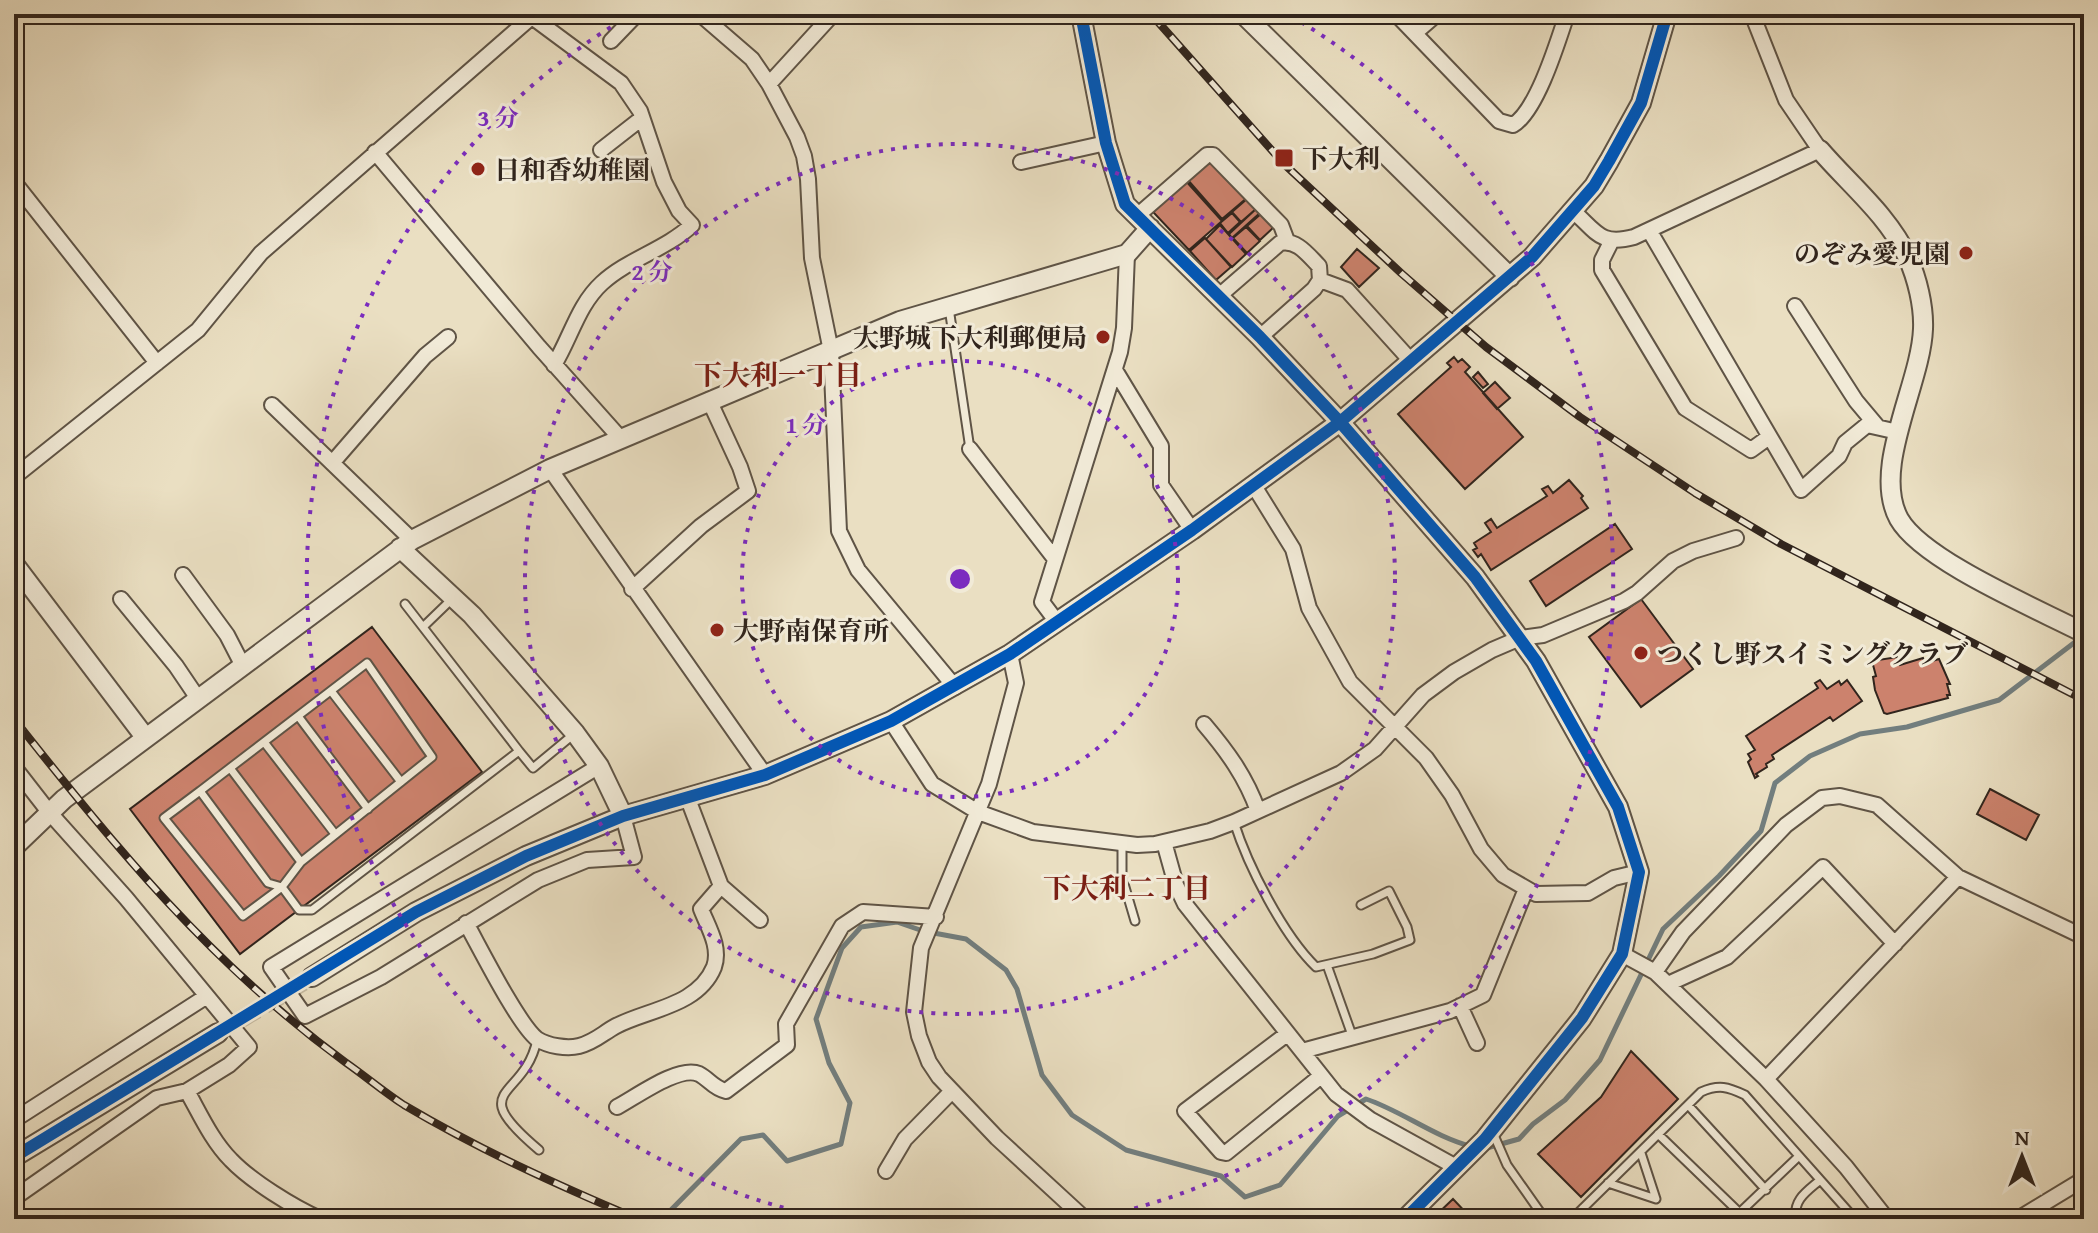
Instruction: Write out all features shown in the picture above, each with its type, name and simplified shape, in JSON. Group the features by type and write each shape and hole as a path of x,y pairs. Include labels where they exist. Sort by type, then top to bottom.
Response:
{"street":[{"path":"611,41 637,14"},
{"path":"700,14 752,59 769,84 804,156 812,258 831,351 839,531 858,570 955,687"},
{"path":"1081,14 1106,143 1125,204 1260,337 1340,422 1475,577 1536,661 1618,807 1639,872 1622,954 1582,1018 1489,1135 1405,1219"},
{"path":"1243,14 1510,277"},
{"path":"1396,14 1499,121 1513,125 1523,116 1548,71 1567,14"},
{"path":"1415,33 1437,14"},
{"path":"312,977 416,912 526,856 623,816 765,775 891,721 1010,654 1254,486 1340,422 1412,362 1510,277 1573,211 1602,173 1641,103 1667,14"},
{"path":"1752,14 1786,100 1820,150 1879,213 1895,235 1909,260 1920,297 1923,328 1918,359 1898,432 1891,473 1892,499 1899,519 1918,542 1942,560 2079,630"},
{"path":"14,477 198,330 261,253 534,15 613,76 640,111 664,182 679,211 692,225 675,240 618,270 600,284 581,307 566,345 554,365"},
{"path":"769,84 824,17"},
{"path":"601,150 642,118"},
{"path":"1021,162 1106,143"},
{"path":"1611,242 1634,237 1820,150"},
{"path":"375,152 554,365 621,439"},
{"path":"1057,622 1042,602 1115,370 1124,328 1127,254 1144,222 1207,155 1213,155 1281,225 1287,241"},
{"path":"14,182 157,363"},
{"path":"1573,211 1611,242"},
{"path":"1649,230 1801,490 1839,456 1845,443 1867,425 1898,432"},
{"path":"1219,296 1273,247 1287,241 1297,244 1319,266 1320,280 1260,337"},
{"path":"1611,242 1602,260 1602,270 1685,408 1751,450 1769,437"},
{"path":"14,847 49,812 145,737 406,544 550,469 900,321 1127,254"},
{"path":"1320,280 1347,290 1412,362"},
{"path":"1795,306 1856,401 1877,426"},
{"path":"333,462 425,356 448,337"},
{"path":"1115,370 1161,446 1161,485 1192,530"},
{"path":"632,589 701,526 748,491 709,400"},
{"path":"272,405 333,462 575,733 599,766 623,816 634,857 587,860 538,880 381,977 305,1016 271,967 599,766"},
{"path":"970,449 1055,559"},
{"path":"550,469 765,775"},
{"path":"1254,486 1293,549 1309,608 1350,682 1426,758 1452,795 1481,849 1503,875 1536,894 1588,893 1614,878 1639,872"},
{"path":"891,721 932,784 978,812 1033,832 1137,845 1164,842 1234,822 1341,773 1375,749 1423,695 1454,672 1520,638 1543,635 1624,601 1673,561 1693,551 1736,538"},
{"path":"14,564 145,737"},
{"path":"183,575 227,635 243,666"},
{"path":"121,599 176,666 199,700"},
{"path":"1010,654 1016,683 989,784 921,948 914,1012 929,1062 952,1091 997,1138 1085,1219"},
{"path":"1204,724 1238,768 1258,811"},
{"path":"14,767 249,1047 229,1065 187,1091 157,1098 14,1198"},
{"path":"1655,972 1683,932 1786,825 1822,798 1840,796 1877,805 1958,877 2084,937"},
{"path":"688,799 721,886 760,920"},
{"path":"1164,842 1176,885 1185,904 1336,1094 1360,1113 1459,1164"},
{"path":"1668,984 1727,957 1823,867 1895,944"},
{"path":"1766,1079 1958,877"},
{"path":"466,923 537,1039 557,1046 576,1047 598,1040 614,1027 686,999 705,982 717,955 701,909 721,886"},
{"path":"1302,1051 1353,1039 1460,1006 1483,995 1526,889"},
{"path":"617,1107 676,1073 698,1073 715,1088 726,1091 787,1045 786,1024 842,926 863,912 936,917"},
{"path":"1622,954 1655,972 1766,1079 1846,1167 1887,1219"},
{"path":"14,1120 207,996"},
{"path":"1460,1006 1477,1043"},
{"path":"14,1157 218,1033"},
{"path":"1287,1034 1185,1111 1221,1152 1226,1153 1321,1076"},
{"path":"187,1091 231,1160 263,1185 320,1219"},
{"path":"886,1171 905,1139 952,1091"},
{"path":"2018,1219 2084,1179"}],"lane":[{"path":"949,306 970,449"},
{"path":"423,627 454,597"},
{"path":"405,604 533,768 575,733"},
{"path":"367,663 432,757 301,862 282,887 243,916 164,818 331,691 367,663"},
{"path":"331,691 401,782"},
{"path":"298,716 368,809"},
{"path":"264,742 335,834"},
{"path":"200,791 268,883 282,887 299,910 312,910 519,751"},
{"path":"230,768 301,862"},
{"path":"1234,822 1241,844 1287,932 1316,967 1373,954 1410,940 1389,891 1361,905"},
{"path":"1122,842 1122,877 1135,921"},
{"path":"1327,965 1353,1039"},
{"path":"537,1039 532,1061 504,1091 501,1107 506,1121 539,1150"},
{"path":"1572,1219 1701,1092 1715,1086 1728,1087 1745,1095 1855,1219"},
{"path":"1688,1105 1766,1190"},
{"path":"1658,1134 1743,1216"},
{"path":"1489,1135 1545,1219"},
{"path":"1608,1183 1656,1199 1641,1153"},
{"path":"1733,1219 1743,1216 1798,1157"},
{"path":"1796,1219 1798,1201 1819,1181"},
{"path":"1583,1208 1594,1219"},
{"path":"2065,1219 2084,1208"}],"building":[{"path":"1204,163 1216,163 1248,197 1222,219 1187,179"},
{"path":"1185,180 1222,221 1189,250 1154,213 1155,203"},
{"path":"1248,198 1257,208 1241,222 1232,212"},
{"path":"1257,208 1261,212 1232,238 1229,234"},
{"path":"1232,213 1240,222 1228,233 1220,223"},
{"path":"1262,213 1275,226 1260,240 1247,226"},
{"path":"1220,225 1246,254 1232,267 1206,239"},
{"path":"1246,227 1260,241 1247,253 1233,238"},
{"path":"1205,238 1231,267 1216,280 1190,251"},
{"path":"1357,249 1379,268 1359,287 1341,267"},
{"path":"1454,357 1458,362 1462,359 1470,367 1465,372 1523,437 1465,489 1398,414 1451,367 1447,363"},
{"path":"1478,372 1488,384 1483,388 1473,377"},
{"path":"1495,382 1510,398 1497,409 1483,393"},
{"path":"1569,480 1583,496 1581,498 1588,508 1491,570 1481,554 1478,557 1473,550 1477,548 1474,543 1491,532 1485,523 1491,519 1497,528 1547,496 1542,489 1548,486 1553,493"},
{"path":"1615,524 1632,549 1546,606 1530,581"},
{"name":"つくし野スイミングクラブ","path":"1641,599 1693,669 1641,707 1589,637"},
{"path":"372,627 482,772 240,954 130,809"},
{"path":"1897,657 1900,665 1923,658 1925,663 1939,659 1950,684 1947,684 1948,698 1884,713 1875,690 1873,677 1876,676 1872,661"},
{"path":"1820,680 1827,689 1847,680 1862,701 1833,721 1830,717 1772,755 1774,759 1755,778 1748,754 1755,750 1746,736 1818,688 1815,683"},
{"path":"1990,789 2039,815 2026,840 1977,814"},
{"path":"1631,1051 1678,1099 1581,1197 1538,1154 1601,1097"},
{"path":"1453,1199 1472,1219 1432,1219"}],"waterway":[{"path":"1483,1149 1519,1139 1565,1100 1600,1060 1663,929 1761,831 1775,783 1810,756 1860,734 1907,727 1999,700 2083,636"},
{"path":"662,1219 741,1139 763,1135 787,1161 841,1144 850,1103 829,1063 816,1019 842,948 861,927 897,922 923,931 966,939 1006,970 1017,989 1042,1075 1072,1115 1126,1150 1221,1176 1245,1197 1280,1185 1338,1116 1366,1099 1444,1137 1473,1147"}],"tunnel":[{"path":"218,1033 312,977"}],"railway":[{"path":"1151,14 1284,164 1486,347 1580,417 1695,493 1781,544 2084,700"},
{"path":"14,719 128,859 208,944 296,1024 404,1105 519,1166 638,1219"}],"cycle path":[{"path":"1081,14 1106,143 1125,204 1260,337 1340,422 1475,577 1536,661 1618,807 1639,872 1622,954 1582,1018 1485,1139 1405,1219"},
{"path":"14,1157 416,912 526,856 623,816 765,775 891,721 1010,654 1192,530 1340,422 1532,257 1594,186 1609,161 1641,103 1667,14"}],"place":[{"name":"下大利","path":"1284,158"},
{"name":"日和香幼稚園","path":"478,169"},
{"name":"のぞみ愛児園","path":"1966,253"},
{"name":"大野城下大利郵便局","path":"1103,337"},
{"name":"大野南保育所","path":"717,630"},
{"name":"つくし野スイミングクラブ","path":"1641,653"}],"district":[{"name":"下大利一丁目","path":"778,374"},
{"name":"下大利二丁目","path":"1127,887"}]}
